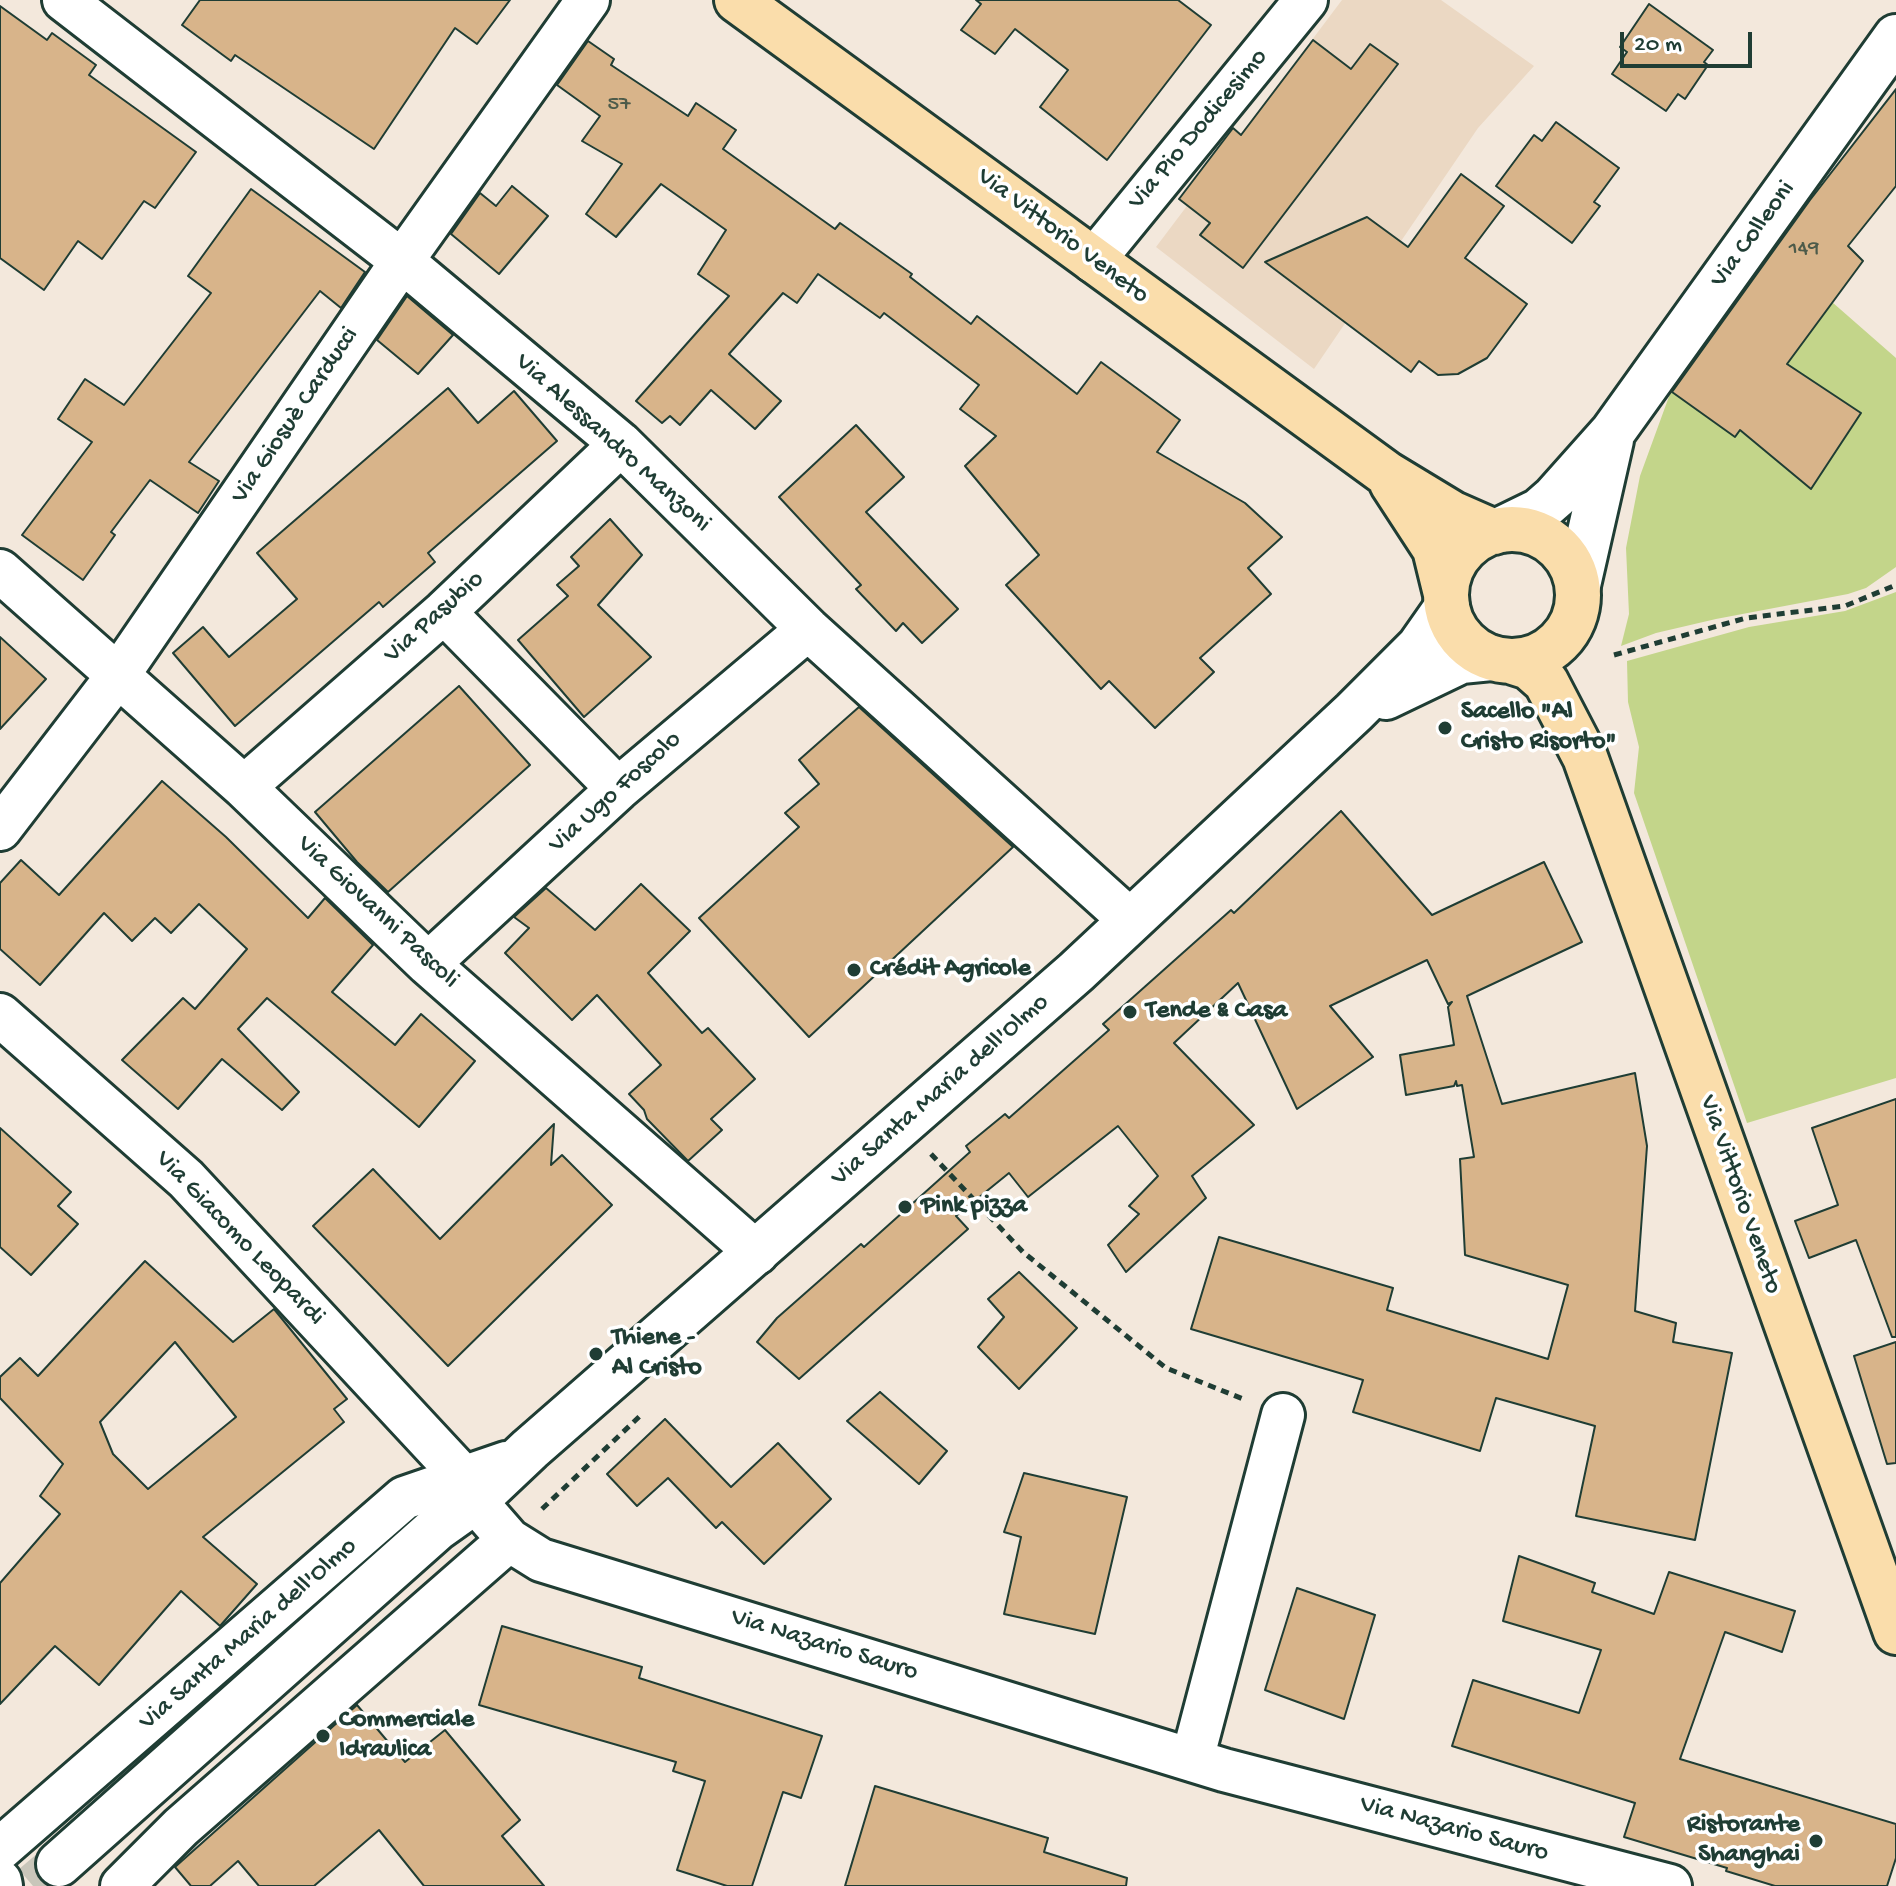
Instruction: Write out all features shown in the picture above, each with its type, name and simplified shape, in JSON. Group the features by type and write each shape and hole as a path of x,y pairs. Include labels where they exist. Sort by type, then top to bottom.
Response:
{"main road":[{"name":"Via Vittorio Veneto","path":"737,0 1387,474 1453,514 1497,531"},
{"name":"Via Colleoni","path":"1497,531 1539,511 1612,433 1896,37"},
{"name":"Via Colleoni","path":"1578,585 1612,433"},
{"name":"Via Vittorio Veneto","path":"1387,474 1435,549 1446,600"},
{"path":"1497,531 1534,532 1550,540 1563,553 1578,585 1574,618 1566,633 1542,654 1500,659 1466,642 1450,620 1446,600 1449,573 1460,555 1475,540 1497,531"},
{"name":"Via Santa Maria dell'Olmo","path":"59,1864 437,1528 469,1489 519,1459 757,1253 1131,921 1419,647 1446,600"},
{"name":"Via Vittorio Veneto","path":"1566,633 1568,674 1585,757"},
{"name":"Via Vittorio Veneto","path":"1500,659 1529,667 1546,682 1585,757 1896,1632"},
{"name":"Via Santa Maria dell'Olmo","path":"1354,712 1461,661 1500,659"}],"street":[{"name":"Via Alessandro Manzoni","path":"64,0 402,261 621,444 808,629 1131,921"},
{"name":"Via Giosuè Carducci","path":"0,829 119,674 402,261 588,0"},
{"name":"Via Pio Dodicesimo","path":"1093,261 1306,0"},
{"name":"Via Pasubio","path":"244,787 444,612 621,444"},
{"name":"Via Giovanni Pascoli","path":"0,571 244,787 428,964 757,1253"},
{"path":"444,612 618,789"},
{"name":"Via Ugo Foscolo","path":"428,964 618,789 808,629"},
{"name":"Via Giacomo Leopardi","path":"0,1015 186,1179 469,1489"},
{"path":"1192,1760 1283,1415"},
{"name":"Via Nazario Sauro","path":"469,1489 509,1540 541,1560 1192,1760 1670,1886"},
{"name":"Via Santa Maria dell'Olmo","path":"1,1865 404,1498 469,1489"},
{"path":"122,1886 181,1827 509,1540"}],"path":[{"path":"1614,655 1746,618 1845,606 1896,585"},
{"path":"928,1150 1023,1252 1166,1368 1283,1415"}],"shaded area":[{"path":"1342,0 1441,0 1534,66 1478,128 1314,369 1156,247"}],"green space":[{"path":"1832,302 1896,358 1896,567 1866,588 1848,594 1716,619 1656,633 1621,646 1629,614 1626,548 1640,476 1671,391 1735,437"},
{"path":"1896,592 1896,1078 1747,1123 1634,793 1639,747 1628,702 1627,661 1749,627 1845,611"}],"building":[{"path":"200,0 510,0 477,44 455,28 374,149 235,55 231,61 182,25"},
{"path":"976,0 1178,0 1211,25 1107,160 1040,107 1068,70 1015,29 995,54 961,30 981,4"},
{"path":"1649,4 1713,50 1704,62 1708,65 1685,99 1678,94 1666,111 1612,74 1627,52 1620,47"},
{"path":"0,6 47,40 52,33 96,65 89,75 196,152 155,208 144,201 102,259 78,241 44,290 0,258"},
{"path":"1313,40 1351,69 1370,44 1398,64 1243,268 1200,235 1210,223 1179,199 1233,128 1241,135"},
{"path":"588,41 614,59 611,65 688,116 696,103 736,130 723,149 835,229 840,223 912,274 910,277 971,324 977,316 1077,394 1101,362 1180,420 1157,452 1245,503 1282,537 1248,568 1271,594 1200,658 1214,672 1155,728 1109,681 1101,689 1006,585 1039,555 965,466 996,436 960,409 979,385 884,313 880,318 818,274 797,303 783,293 729,354 781,401 755,429 711,390 680,425 670,416 662,423 636,401 729,296 698,274 726,230 661,184 616,237 586,214 622,164 582,141 600,116 557,85"},
{"path":"1896,89 1896,186 1848,246 1863,261 1787,364 1861,413 1811,489 1740,430 1735,437 1672,392 1810,200"},
{"path":"1556,122 1619,168 1594,202 1600,206 1572,243 1496,186 1534,135 1542,141"},
{"path":"1461,174 1504,206 1465,258 1527,304 1487,358 1458,374 1438,375 1419,361 1411,372 1265,262 1367,217 1408,247"},
{"path":"512,186 548,216 499,274 451,234 480,193 496,206"},
{"path":"251,189 365,272 341,308 320,291 189,462 219,481 198,513 150,480 111,532 115,535 83,580 22,535 92,442 58,419 85,379 124,405 211,293 188,276"},
{"path":"407,296 453,335 418,374 377,340"},
{"path":"448,388 478,423 514,391 557,441 428,553 435,562 383,607 379,602 235,726 173,653 203,627 229,657 297,599 257,553"},
{"path":"856,425 904,477 866,512 958,609 922,643 903,623 896,631 856,589 861,585 779,497"},
{"path":"610,519 642,555 598,605 651,657 584,717 518,640 568,596 557,585 579,566 571,557"},
{"path":"0,637 46,679 0,729"},
{"path":"459,686 530,765 388,892 357,862 315,812"},
{"path":"859,707 1013,847 809,1037 699,918 799,827 785,813 819,784 799,760"},
{"path":"162,781 226,837 308,918 325,898 373,945 332,992 395,1045 421,1014 475,1061 419,1127 267,998 238,1029 299,1092 282,1110 222,1059 178,1109 122,1060 183,998 195,1009 247,949 199,904 171,933 155,918 132,941 104,913 40,985 0,949 0,883 21,860 59,895"},
{"path":"1341,811 1432,915 1544,862 1582,942 1467,996 1502,1104 1635,1073 1647,1146 1635,1311 1676,1323 1673,1342 1732,1353 1695,1540 1576,1516 1595,1426 1496,1398 1480,1451 1353,1412 1363,1380 1191,1329 1219,1237 1393,1288 1387,1310 1548,1359 1568,1285 1465,1255 1460,1159 1474,1157 1462,1085 1457,1086 1456,1081 1454,1086 1406,1095 1400,1055 1454,1045 1448,1007 1452,1002 1448,1004 1427,960 1330,1006 1373,1057 1297,1109 1238,983 1174,1043 1254,1125 1192,1176 1206,1198 1126,1272 1108,1245 1139,1214 1129,1206 1158,1176 1118,1126 1028,1197 1009,1173 956,1216 968,1229 799,1379 757,1342 777,1318 861,1244 864,1247 970,1152 966,1146 1005,1114 1009,1118 1109,1030 1103,1024 1231,910 1234,913"},
{"path":"641,884 690,931 648,973 702,1033 708,1028 755,1079 711,1119 722,1130 688,1161 647,1119 644,1110 629,1094 661,1065 597,995 572,1020 505,953 529,928 514,917 546,888 595,930"},
{"path":"1896,1099 1896,1337 1892,1337 1856,1240 1809,1258 1795,1221 1838,1205 1812,1128"},
{"path":"554,1124 551,1165 562,1155 612,1205 448,1366 313,1226 373,1169 440,1239"},
{"path":"0,1128 71,1192 58,1206 78,1224 31,1275 0,1247"},
{"path":"145,1261 233,1342 274,1309 347,1399 334,1409 344,1422 203,1537 257,1584 220,1626 181,1591 99,1685 55,1646 0,1704 0,1583 60,1514 40,1496 63,1464 0,1398 0,1377 20,1358 38,1376","holes":["175,1342 236,1417 148,1489 113,1454 100,1422"]},
{"path":"1019,1272 1077,1328 1019,1389 978,1347 1004,1317 988,1299"},
{"path":"1896,1342 1896,1463 1887,1464 1854,1356"},
{"path":"880,1392 947,1451 919,1484 847,1421"},
{"path":"665,1419 731,1487 778,1443 831,1499 764,1564 722,1522 716,1528 668,1478 637,1506 607,1474"},
{"path":"1024,1473 1127,1497 1095,1634 1004,1614 1021,1537 1004,1532"},
{"path":"1519,1556 1595,1583 1592,1592 1654,1614 1669,1572 1795,1611 1782,1652 1725,1632 1680,1759 1896,1824 1896,1858 1887,1886 1775,1886 1726,1871 1727,1868 1624,1837 1635,1803 1452,1746 1473,1680 1579,1713 1601,1650 1503,1621"},
{"path":"1297,1588 1375,1615 1344,1719 1265,1690"},
{"path":"502,1626 642,1667 639,1678 822,1736 801,1798 783,1792 752,1886 727,1886 677,1870 705,1781 673,1771 676,1762 479,1705"},
{"path":"357,1705 405,1762 445,1730 520,1820 502,1836 544,1886 424,1886 379,1830 314,1886 259,1886 238,1861 210,1886 191,1886 175,1867"},
{"path":"875,1786 1048,1838 1044,1852 1127,1878 1126,1886 845,1886"}],"tunnel":[{"path":"33,1886 59,1864"}],"place":[{"name":"Sacello \"Al Cristo Risorto\"","path":"1445,728"},
{"name":"Crédit Agricole","path":"854,970"},
{"name":"Tende & Casa","path":"1130,1012"},
{"name":"Pink pizza","path":"905,1207"},
{"name":"Thiene - Al Cristo","path":"596,1354"},
{"name":"Commerciale Idraulica","path":"323,1736"},
{"name":"Ristorante Shanghai","path":"1816,1841"}]}
